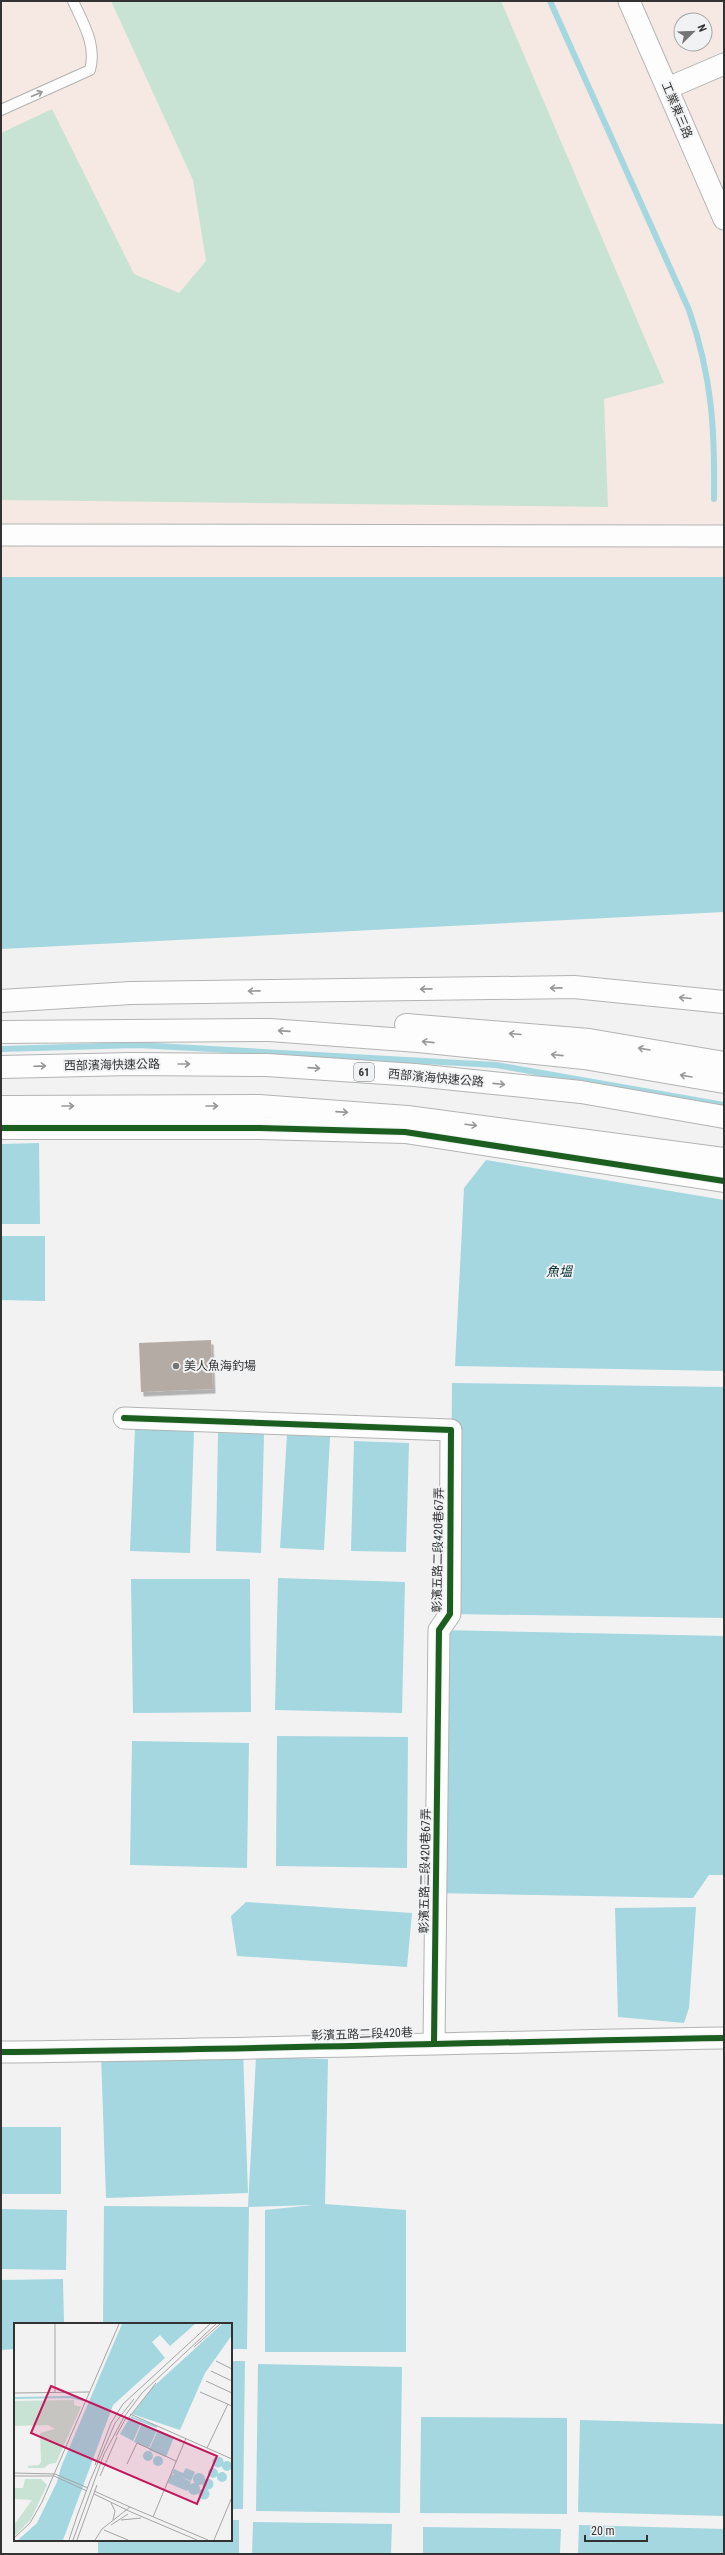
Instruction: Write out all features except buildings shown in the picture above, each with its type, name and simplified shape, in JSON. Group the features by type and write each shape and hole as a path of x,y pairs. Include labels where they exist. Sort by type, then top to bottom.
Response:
{"main road":[{"path":"1,1001 131,993 574,987 724,1002"},
{"path":"1,1019 132,1014 268,1015 589,1040 724,1063"},
{"path":"1,1032 270,1030 418,1041 584,1058 724,1082"},
{"name":"西部濱海快速公路","path":"1,1067 131,1064 275,1065 415,1075 581,1092 724,1117"},
{"path":"1,1106 259,1106 399,1116 724,1159"},
{"path":"1,1128 260,1128 405,1132 724,1181"}],"street":[{"name":"工業東三路","path":"629,1 724,219"},
{"path":"668,88 724,64"},
{"path":"1,536 724,536"},
{"name":"彰濱五路二段420巷67弄","path":"124,1418 451,1430 450,1614 439,1630 434,2042"},
{"name":"彰濱五路二段420巷","path":"1,2052 243,2050 434,2042 724,2038"}],"lane":[{"path":"1,110 90,70 93,60 90,38 73,1"}],"shaded area":[{"path":"1,1 724,1 724,577 1,577"}],"green space":[{"path":"111,1 501,1 664,383 604,399 608,507 1,500 1,133 52,109 134,274 179,293 206,261 193,180"}],"water":[{"path":"1,577 724,577 724,912 1,949"},
{"path":"39,1143 40,1224 1,1224 1,1144"},
{"name":"魚塭","path":"486,1160 724,1200 724,1371 455,1366 464,1188"},
{"path":"1,1236 45,1236 45,1301 1,1300"},
{"path":"452,1383 724,1387 724,1618 450,1614"},
{"path":"135,1428 194,1431 190,1553 130,1551"},
{"path":"218,1433 264,1434 261,1553 216,1551"},
{"path":"287,1435 330,1437 324,1550 280,1548"},
{"path":"354,1441 409,1443 406,1552 351,1551"},
{"path":"278,1578 405,1582 402,1713 275,1710"},
{"path":"131,1579 250,1579 251,1712 133,1713"},
{"path":"439,1630 724,1636 724,1875 709,1875 693,1898 435,1893"},
{"path":"277,1736 408,1737 407,1868 276,1866"},
{"path":"132,1741 249,1743 247,1868 130,1865"},
{"path":"246,1902 412,1913 407,1967 237,1956 231,1916"},
{"path":"696,1907 689,2008 684,2023 618,2017 615,1908"},
{"path":"243,2050 248,2193 106,2198 101,2055"},
{"path":"256,2057 328,2059 325,2204 406,2210 406,2352 265,2352 265,2210 314,2205 249,2207 247,2349 232,2349 232,2323 103,2323 104,2206 248,2207"},
{"path":"1,2127 61,2127 61,2194 1,2194"},
{"path":"1,2209 67,2210 66,2270 1,2269"},
{"path":"63,2279 64,2323 14,2323 14,2349 1,2350 1,2280"},
{"path":"232,2361 245,2361 243,2509 232,2509"},
{"path":"258,2364 402,2367 400,2513 256,2511"},
{"path":"421,2417 567,2418 567,2514 420,2513"},
{"path":"580,2420 724,2424 723,2516 578,2512"},
{"path":"232,2520 239,2520 239,2554 98,2554 98,2541 232,2541"},
{"path":"253,2522 392,2524 391,2554 252,2554"},
{"path":"579,2525 724,2529 724,2554 578,2554"},
{"path":"423,2527 561,2529 560,2554 423,2554"}],"waterway":[{"path":"550,1 689,310 697,334 703,358 713,426 714,499"},
{"path":"1,1049 138,1045 496,1065 724,1105"}],"cycle path":[{"path":"1,1128 260,1128 405,1132 724,1181"},
{"path":"124,1418 451,1430 450,1614 439,1630 434,2042"},
{"path":"1,2052 182,2050 724,2038"}],"place":[{"name":"美人魚海釣場","path":"176,1366"}]}
